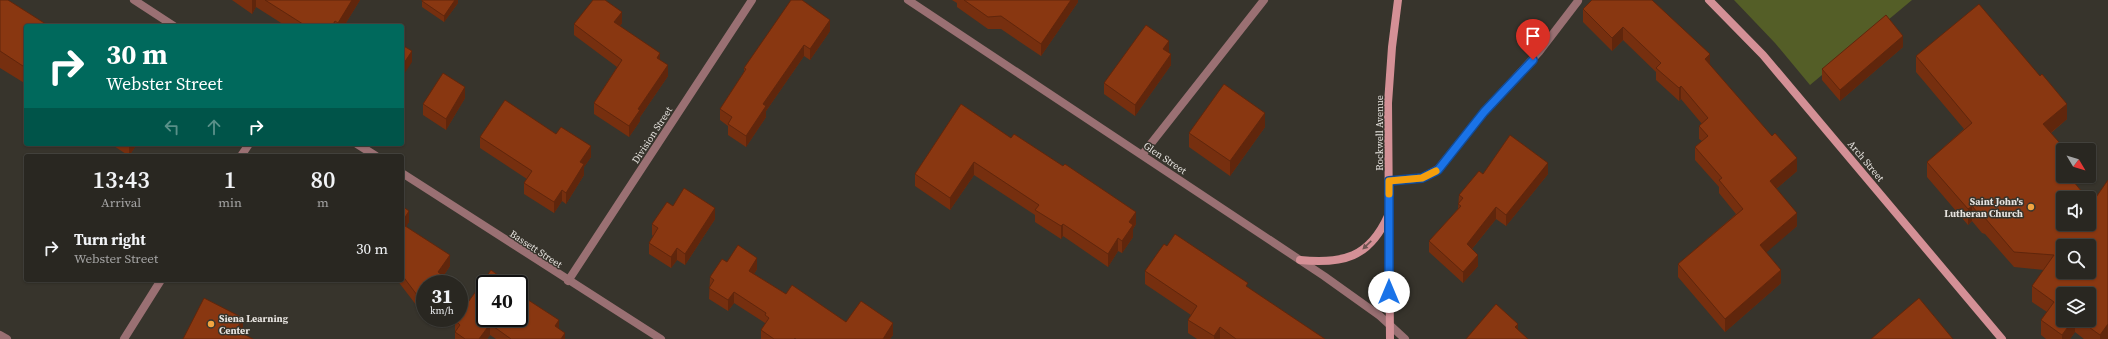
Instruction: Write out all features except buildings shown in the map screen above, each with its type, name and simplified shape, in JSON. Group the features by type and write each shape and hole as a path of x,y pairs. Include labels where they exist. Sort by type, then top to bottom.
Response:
{"street":[{"path":"134,0 171,24"},
{"name":"Division Street","path":"568,281 752,0"},
{"name":"Glen Street","path":"908,0 1352,295 1390,324 1405,339"},
{"path":"1142,155 1264,0"},
{"name":"Rockwell Avenue","path":"1390,339 1390,69 1398,0"},
{"name":"Arch Street","path":"1709,0 1763,55 2002,339"},
{"path":"1389,181 1422,178 1438,170 1484,112 1539,52 1578,1"},
{"path":"360,146 373,154"},
{"name":"Bassett Street","path":"404,174 568,281 661,339"},
{"path":"1300,260 1330,261 1354,256 1377,235 1389,213"},
{"path":"124,339 161,282"},
{"path":"0,335 7,339"}],"green space":[{"path":"1734,0 1912,0 1810,85 1775,43"}],"slow traffic":[{"path":"1389,194 1389,181 1422,178 1436,171"}],"place":[{"name":"Saint John's Lutheran Church","path":"2031,207"},
{"name":"Siena Learning Center","path":"211,324"}],"route":[{"path":"1389,292 1389,181 1422,178 1438,170 1484,112 1533,60"}]}
